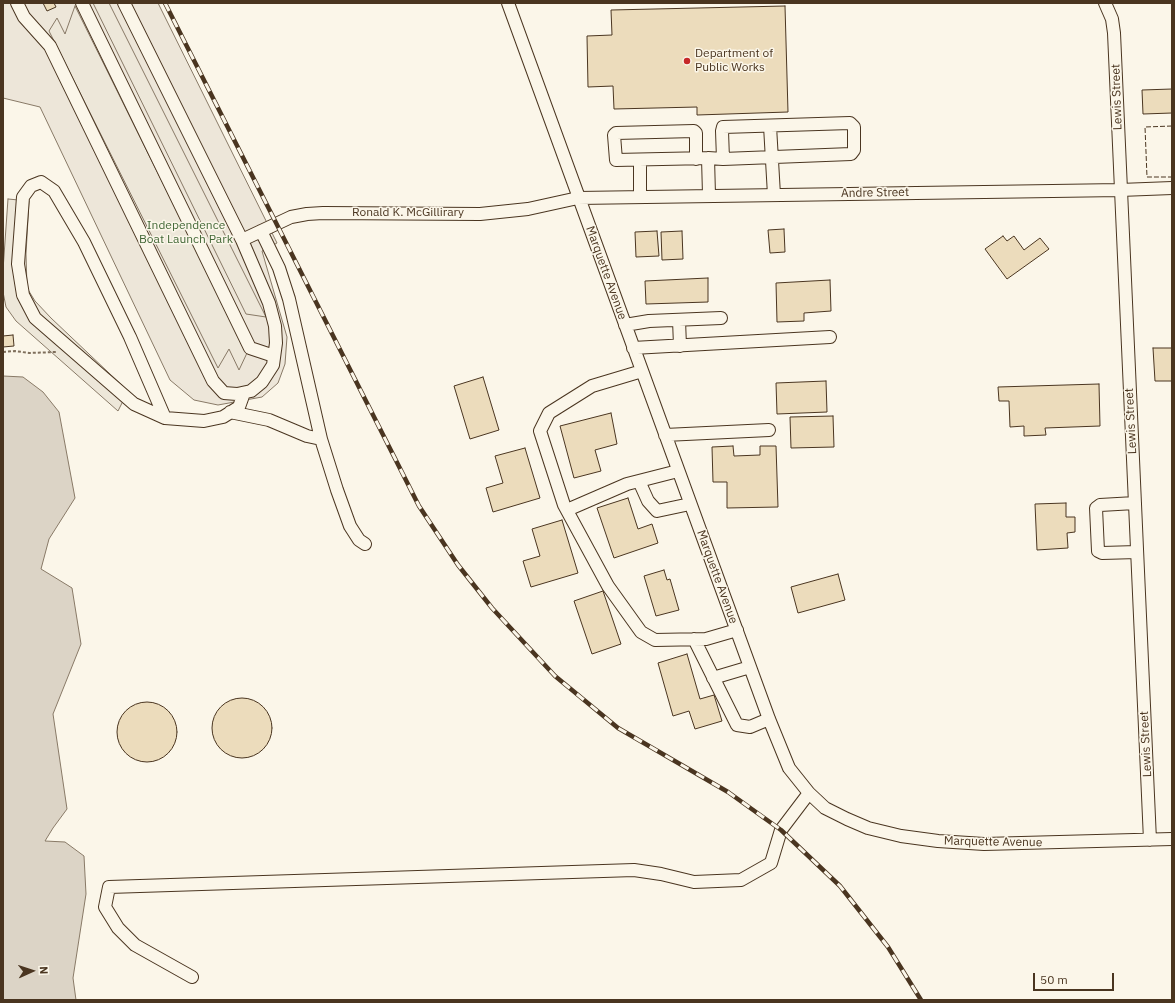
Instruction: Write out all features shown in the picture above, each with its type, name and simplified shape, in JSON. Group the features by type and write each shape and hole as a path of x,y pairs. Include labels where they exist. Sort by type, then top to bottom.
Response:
{"street":[{"path":"17,3 24,17 50,46 213,381 224,393 237,394 251,391 262,382 273,365 276,343 275,326 269,303 242,240 124,3"},
{"path":"82,3 250,348 274,356"},
{"name":"Marquette Avenue","path":"508,3 690,504 769,719 789,768 809,793 825,808 847,820 868,828 901,836 938,841 984,844 1172,839"},
{"name":"Lewis Street","path":"1105,3 1112,19 1114,33 1150,840"},
{"path":"709,195 702,158 696,133 694,131 616,133 614,135 616,160 702,158 723,159 851,154 854,150 854,128 850,123 723,128 723,159"},
{"path":"770,126 774,195"},
{"path":"640,160 640,197"},
{"path":"165,418 130,337 84,242 54,191 41,182 31,186 23,197 18,264 23,295 35,318 134,404 165,418 204,421 223,417 239,407 244,393"},
{"name":"Andre Street","path":"578,198 1172,188"},
{"name":"Ronald K. McGillirary","path":"242,240 291,217 307,214 323,212 480,214 528,210 578,198"},
{"path":"261,231 279,268 289,300 321,439 350,526 359,540 365,544"},
{"path":"625,325 649,321 721,318"},
{"path":"679,320 680,346"},
{"path":"633,348 830,337"},
{"path":"642,371 592,386 549,413 540,431 567,510 608,586 641,632 655,640 706,639 737,630"},
{"path":"230,412 269,420 307,436 321,439"},
{"path":"665,435 769,430"},
{"path":"567,510 627,484 678,471"},
{"path":"639,481 648,501 657,511 690,504"},
{"path":"1135,503 1100,505 1096,508 1098,551 1102,553 1137,552"},
{"path":"694,639 737,725 750,727 769,719"},
{"path":"713,678 750,667"},
{"path":"192,977 135,945 118,928 105,908 109,887 634,870 661,874 694,882 740,880 771,863 781,830 809,793"}],"path":[{"path":"3,352 15,351 29,353 72,351"}],"green space":[{"name":"Independence Boat Launch Park","path":"3,3 158,3 277,243 262,251 287,337 285,364 278,383 262,397 218,405 194,400 170,380 40,107 3,98"}],"shaded area":[{"path":"93,3 109,3 266,317 246,314"},
{"path":"75,6 247,353 239,370 229,349 218,368 49,31 57,18 65,34"},
{"path":"8,199 29,201 26,254 27,288 35,301 51,318 128,391 118,411 16,321 6,307 3,292 3,270"},
{"path":"3,376 23,377 43,392 59,412 75,498 49,539 41,569 72,588 81,644 53,714 67,809 45,841 65,842 84,856 86,894 73,978 76,1000 3,1000"}],"building":[{"path":"43,3 54,3 56,7 47,11"},
{"name":"Department of Public Works","path":"785,6 788,112 697,115 697,107 614,109 613,86 588,87 587,36 612,35 611,10"},
{"path":"1172,89 1172,113 1143,114 1142,90"},
{"path":"784,229 785,252 770,253 768,230"},
{"path":"657,231 659,256 636,257 635,232"},
{"path":"682,231 683,259 662,260 661,232"},
{"path":"1003,236 1007,241 1014,236 1024,250 1040,238 1049,249 1007,279 985,249"},
{"path":"708,278 708,302 646,304 645,281"},
{"path":"830,280 831,311 804,313 804,321 777,322 776,283"},
{"path":"13,335 14,346 3,347 3,336"},
{"path":"1153,348 1172,348 1172,381 1155,381"},
{"path":"483,377 499,430 470,439 454,386"},
{"path":"826,381 827,412 777,414 776,383"},
{"path":"1099,384 1100,426 1045,428 1046,435 1024,436 1024,426 1010,427 1009,401 999,401 998,387"},
{"path":"611,413 617,444 595,450 601,471 574,478 560,426"},
{"path":"833,416 834,447 791,448 790,417"},
{"path":"733,446 734,456 760,455 760,446 776,446 778,507 727,508 727,482 713,482 712,447"},
{"path":"525,448 540,498 493,512 486,488 503,483 495,456"},
{"path":"628,498 638,529 652,524 658,543 614,558 597,508"},
{"path":"1066,503 1066,517 1075,517 1075,532 1067,533 1068,548 1037,550 1035,504"},
{"path":"562,520 578,573 531,587 523,561 540,556 532,529"},
{"path":"664,570 667,580 670,579 679,610 656,616 644,576"},
{"path":"838,574 845,600 798,613 791,587"},
{"path":"603,591 621,644 592,654 574,601"},
{"path":"687,654 700,699 714,695 722,721 695,729 689,711 673,716 658,663"},
{"path":"242,698 259,703 267,711 272,728 267,745 259,753 242,758 225,753 217,745 212,728 217,711 225,703"},
{"path":"147,702 164,707 172,715 177,732 172,749 164,757 147,762 130,757 122,749 117,732 122,715 130,707"}],"railway":[{"path":"165,3 419,506 458,565 492,608 555,676 618,728 728,792 781,830 840,886 888,947 921,1000"}],"fence":[{"path":"1172,126 1145,127 1147,177 1172,177"}],"place":[{"name":"Department of Public Works","path":"687,61"}]}
